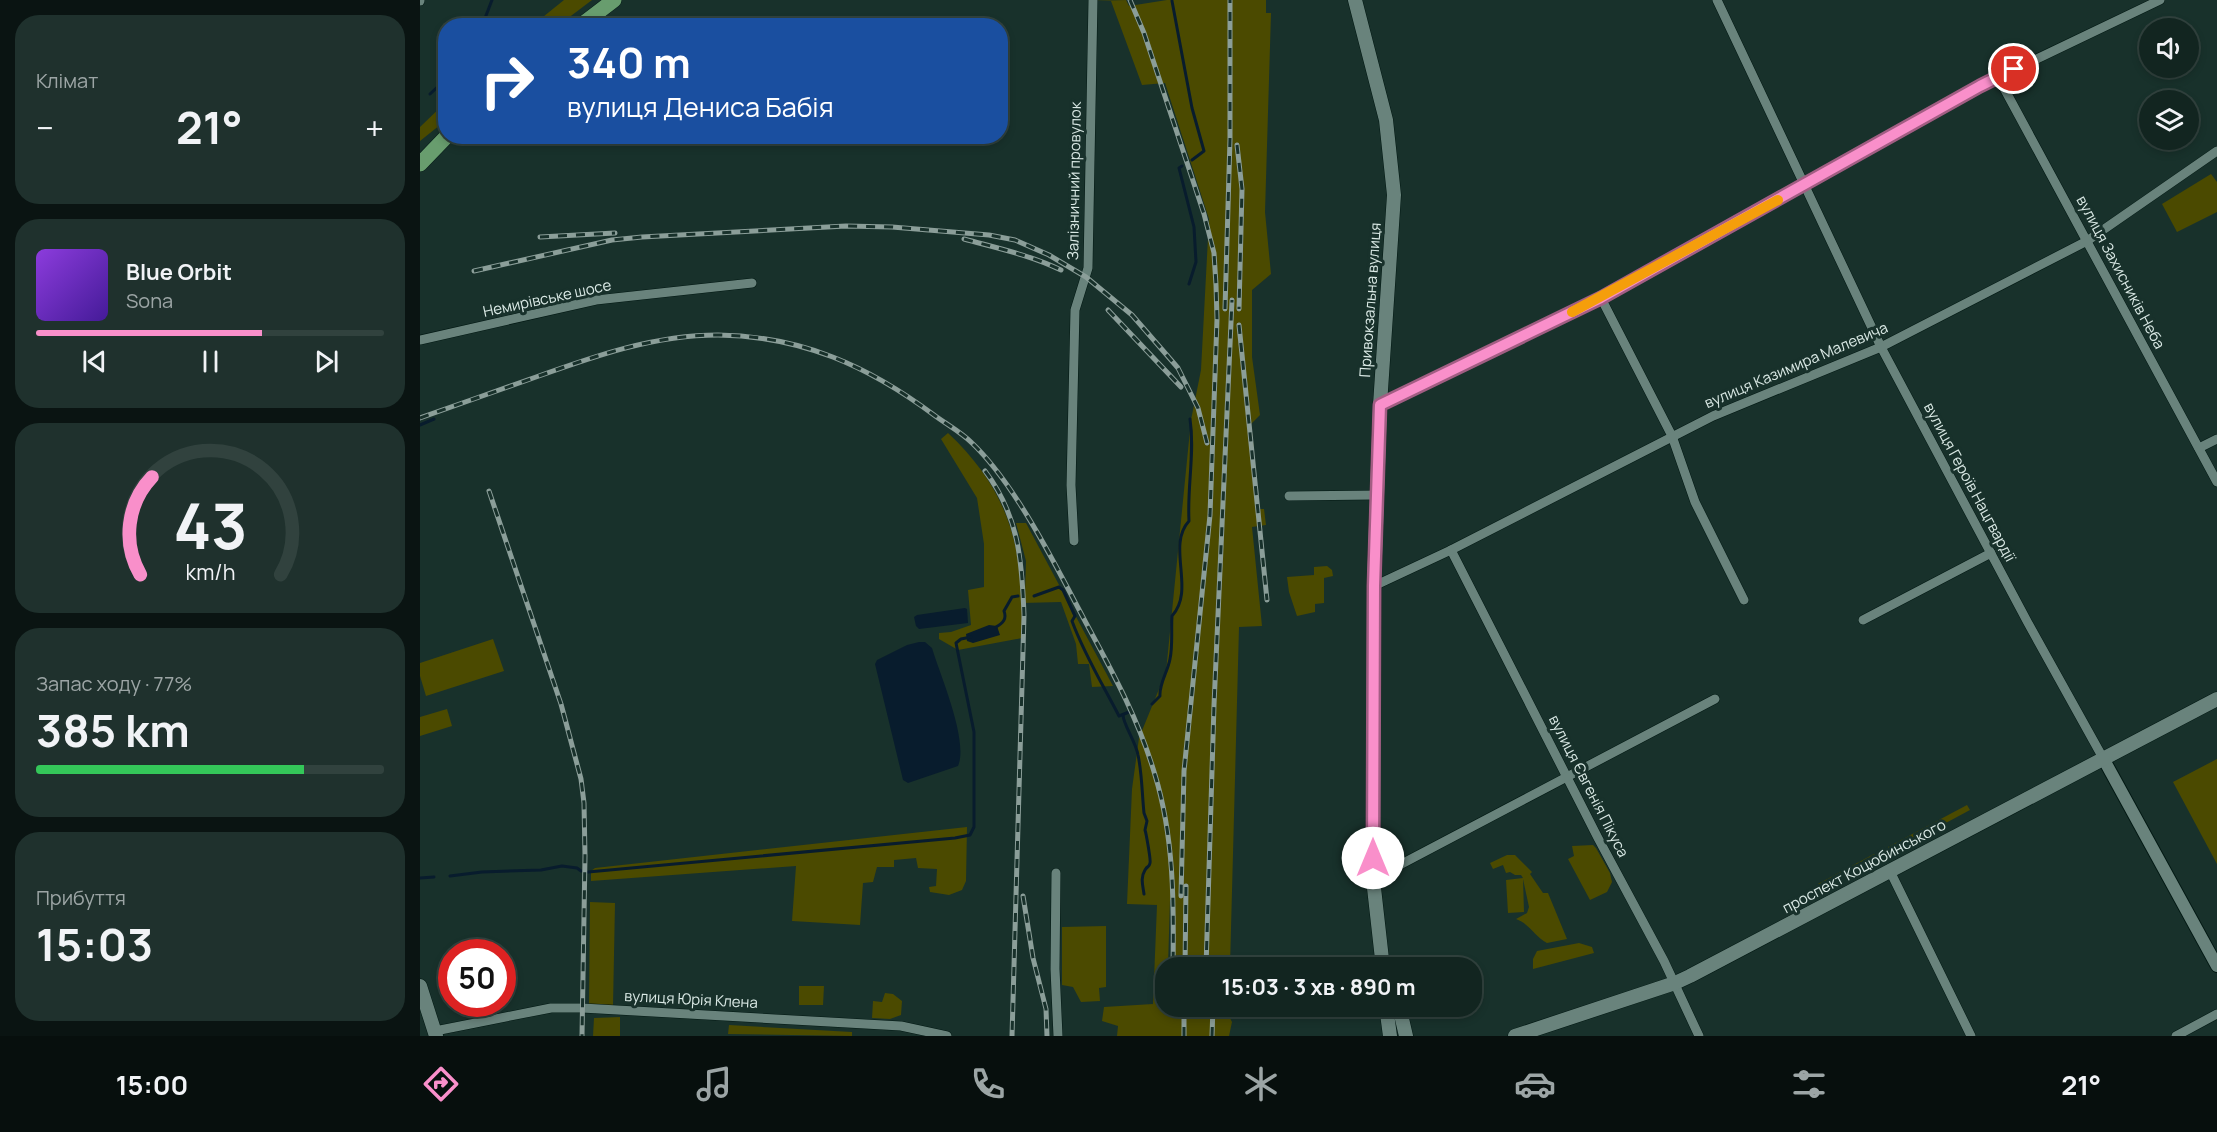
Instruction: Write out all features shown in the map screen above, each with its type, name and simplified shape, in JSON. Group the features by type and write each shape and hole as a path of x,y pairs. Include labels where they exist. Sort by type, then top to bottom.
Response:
{"main road":[{"path":"590,18 614,0"},
{"name":"Привокзальна вулиця","path":"1354,0 1386,120 1394,195 1380,405 1374,586 1373,879 1380,930"},
{"path":"421,159 438,144"},
{"name":"проспект Коцюбинського","path":"1515,1036 1675,983 2217,699"},
{"path":"1380,930 1382,957"},
{"path":"1380,930 1386,957"},
{"path":"420,986 435,1033"},
{"path":"1387,1017 1390,1036"},
{"path":"1402,1017 1406,1036"}],"street":[{"name":"Залізничний провулок","path":"1074,541 1071,484 1075,310 1088,268 1093,0"},
{"name":"вулиця Героїв Нацгвардії","path":"1717,0 1881,346 2065,690 2217,966"},
{"path":"1380,405 1601,298 1998,77 2160,0"},
{"name":"вулиця Захисників Неба","path":"1998,77 2217,482"},
{"name":"вулиця Казимира Малевича","path":"1374,586 1451,550 1713,416 1881,346 2087,241 2217,151"},
{"name":"Немирівське шосе","path":"420,340 596,300 752,283"},
{"path":"1601,298 1672,436 1695,502 1744,600"},
{"path":"2199,448 2217,439"},
{"path":"1289,496 1376,495"},
{"name":"вулиця Євгенія Пікуса","path":"1451,550 1675,983 1699,1036"},
{"path":"1863,620 1991,553"},
{"path":"1373,879 1569,778 1715,699"},
{"path":"1890,871 1971,1036"},
{"path":"1056,873 1055,969 1058,1036"},
{"name":"вулиця Юрія Клена","path":"435,1033 551,1008 577,1008 901,1026 947,1036"},
{"path":"2176,1036 2217,1014"},
{"path":"861,1036 862,1024"}],"shaded area":[{"path":"564,0 592,0 568,18 542,18"},
{"path":"1126,0 1129,6 1167,0 1266,0 1266,13 1271,13 1265,212 1271,274 1252,290 1252,357 1260,415 1251,424 1255,509 1264,509 1266,525 1252,527 1262,626 1239,627 1230,957 1173,957 1174,901 1170,900 1168,957 1155,957 1155,1017 1230,1017 1232,1022 1229,1036 1117,1036 1118,1026 1102,1021 1104,1007 1153,1004 1157,905 1127,904 1132,789 1139,738 1166,672 1191,420 1201,370 1209,219 1165,83 1142,85 1111,1 1093,1"},
{"path":"438,110 438,127 420,141 420,127"},
{"path":"2211,174 2217,182 2217,212 2177,232 2162,204"},
{"path":"948,433 980,468 1002,506 1016,547 1021,594 1025,594 1026,561 1016,523 1026,523 1113,686 1092,687 1089,664 1078,664 1076,644 1061,602 1022,603 1022,638 958,650 939,639 939,633 951,632 971,625 968,590 984,587 984,544 977,498 941,439"},
{"path":"1327,566 1332,570 1333,576 1324,578 1324,603 1315,604 1315,612 1297,616 1287,577 1314,575 1314,567"},
{"path":"493,639 504,671 426,696 420,676 420,663"},
{"path":"447,709 452,726 420,736 420,717"},
{"path":"2217,759 2217,864 2173,782"},
{"path":"1967,805 1970,810 1888,854 1888,847"},
{"path":"967,827 966,881 962,890 949,895 930,892 929,887 936,886 937,869 918,868 916,858 894,860 894,867 877,867 873,882 863,883 860,925 792,921 796,866 591,881 591,871 595,868"},
{"path":"1593,845 1610,873 1612,882 1607,892 1590,900 1568,859 1574,856 1572,846"},
{"path":"1874,854 1879,858 1821,890 1818,884"},
{"path":"1507,855 1515,855 1532,872 1530,874 1543,893 1548,893 1567,939 1547,943 1516,919 1527,913 1529,907 1523,879 1524,912 1508,913 1506,880 1523,878 1521,875 1506,873 1503,865 1493,869 1490,863"},
{"path":"590,902 615,903 613,1006 589,1005"},
{"path":"1106,926 1106,987 1099,988 1100,1001 1081,1002 1073,987 1062,985 1062,927"},
{"path":"1579,943 1592,947 1594,953 1533,969 1533,959 1537,951"},
{"path":"799,986 824,986 823,1005 799,1005"},
{"path":"885,993 893,994 902,1001 901,1015 890,1019 872,1018 873,1001 882,1002"},
{"path":"620,1017 620,1036 593,1036 594,1018"},
{"path":"729,1025 852,1032 852,1036 728,1034"}],"water":[{"path":"965,608 968,623 919,629 916,626 914,617 917,615"},
{"path":"989,625 997,626 1000,635 973,643 967,641 966,634"},
{"path":"925,642 932,648 957,725 960,755 958,766 908,783 903,780 875,664 877,660 907,645"}],"waterway":[{"path":"485,18 492,0"},
{"path":"1172,1 1192,108 1204,151 1192,160"},
{"path":"430,94 438,86"},
{"path":"1182,166 1179,168 1194,227 1196,262 1189,284"},
{"path":"420,425 434,419"},
{"path":"1152,704 1160,696 1169,664 1172,616 1179,605 1182,594 1180,543 1189,521 1192,444 1190,419"},
{"path":"1034,596 1059,587 1063,590 1075,616 1072,621 1082,645 1119,716 1129,712"},
{"path":"996,627 1004,620 1004,611 1012,597 1018,596"},
{"path":"588,872 970,835 974,827 974,732 956,643 961,639 971,637"},
{"path":"1123,715 1138,755 1144,813 1147,821 1145,830 1150,861 1143,876 1144,894"},
{"path":"450,876 482,872 541,870 562,866 577,868 581,871"},
{"path":"420,878 434,877"}],"railway":[{"path":"1130,0 1144,33 1204,214 1214,253 1216,285 1217,319 1210,515 1184,771 1181,896"},
{"path":"1225,309 1230,139 1230,0"},
{"path":"1237,145 1242,189 1239,309"},
{"path":"474,271 612,240 642,237 846,226 892,227 989,235 1015,240 1049,255 1086,277 1132,315 1178,368 1198,408 1207,443"},
{"path":"540,237 615,233"},
{"path":"964,239 1025,256 1061,270"},
{"path":"1206,957 1214,705 1232,300"},
{"path":"1108,310 1181,387"},
{"path":"1239,325 1267,600"},
{"path":"420,418 625,348 671,339 718,335 778,341 833,357 884,382 958,432 988,460 1034,527 1133,715 1149,755 1166,822 1172,870 1173,957"},
{"path":"985,471 1012,522 1020,558 1024,615 1012,1036"},
{"path":"489,491 561,704 581,779 585,856 582,1036"},
{"path":"1185,957 1186,886"},
{"path":"1023,896 1033,958 1046,1009 1047,1036"},
{"path":"1184,1017 1184,1036"},
{"path":"1212,1036 1213,1017"}],"slow traffic":[{"path":"1572,312 1778,200"}],"route":[{"path":"1373,858 1374,586 1380,405 1601,298 2014,69"}]}
